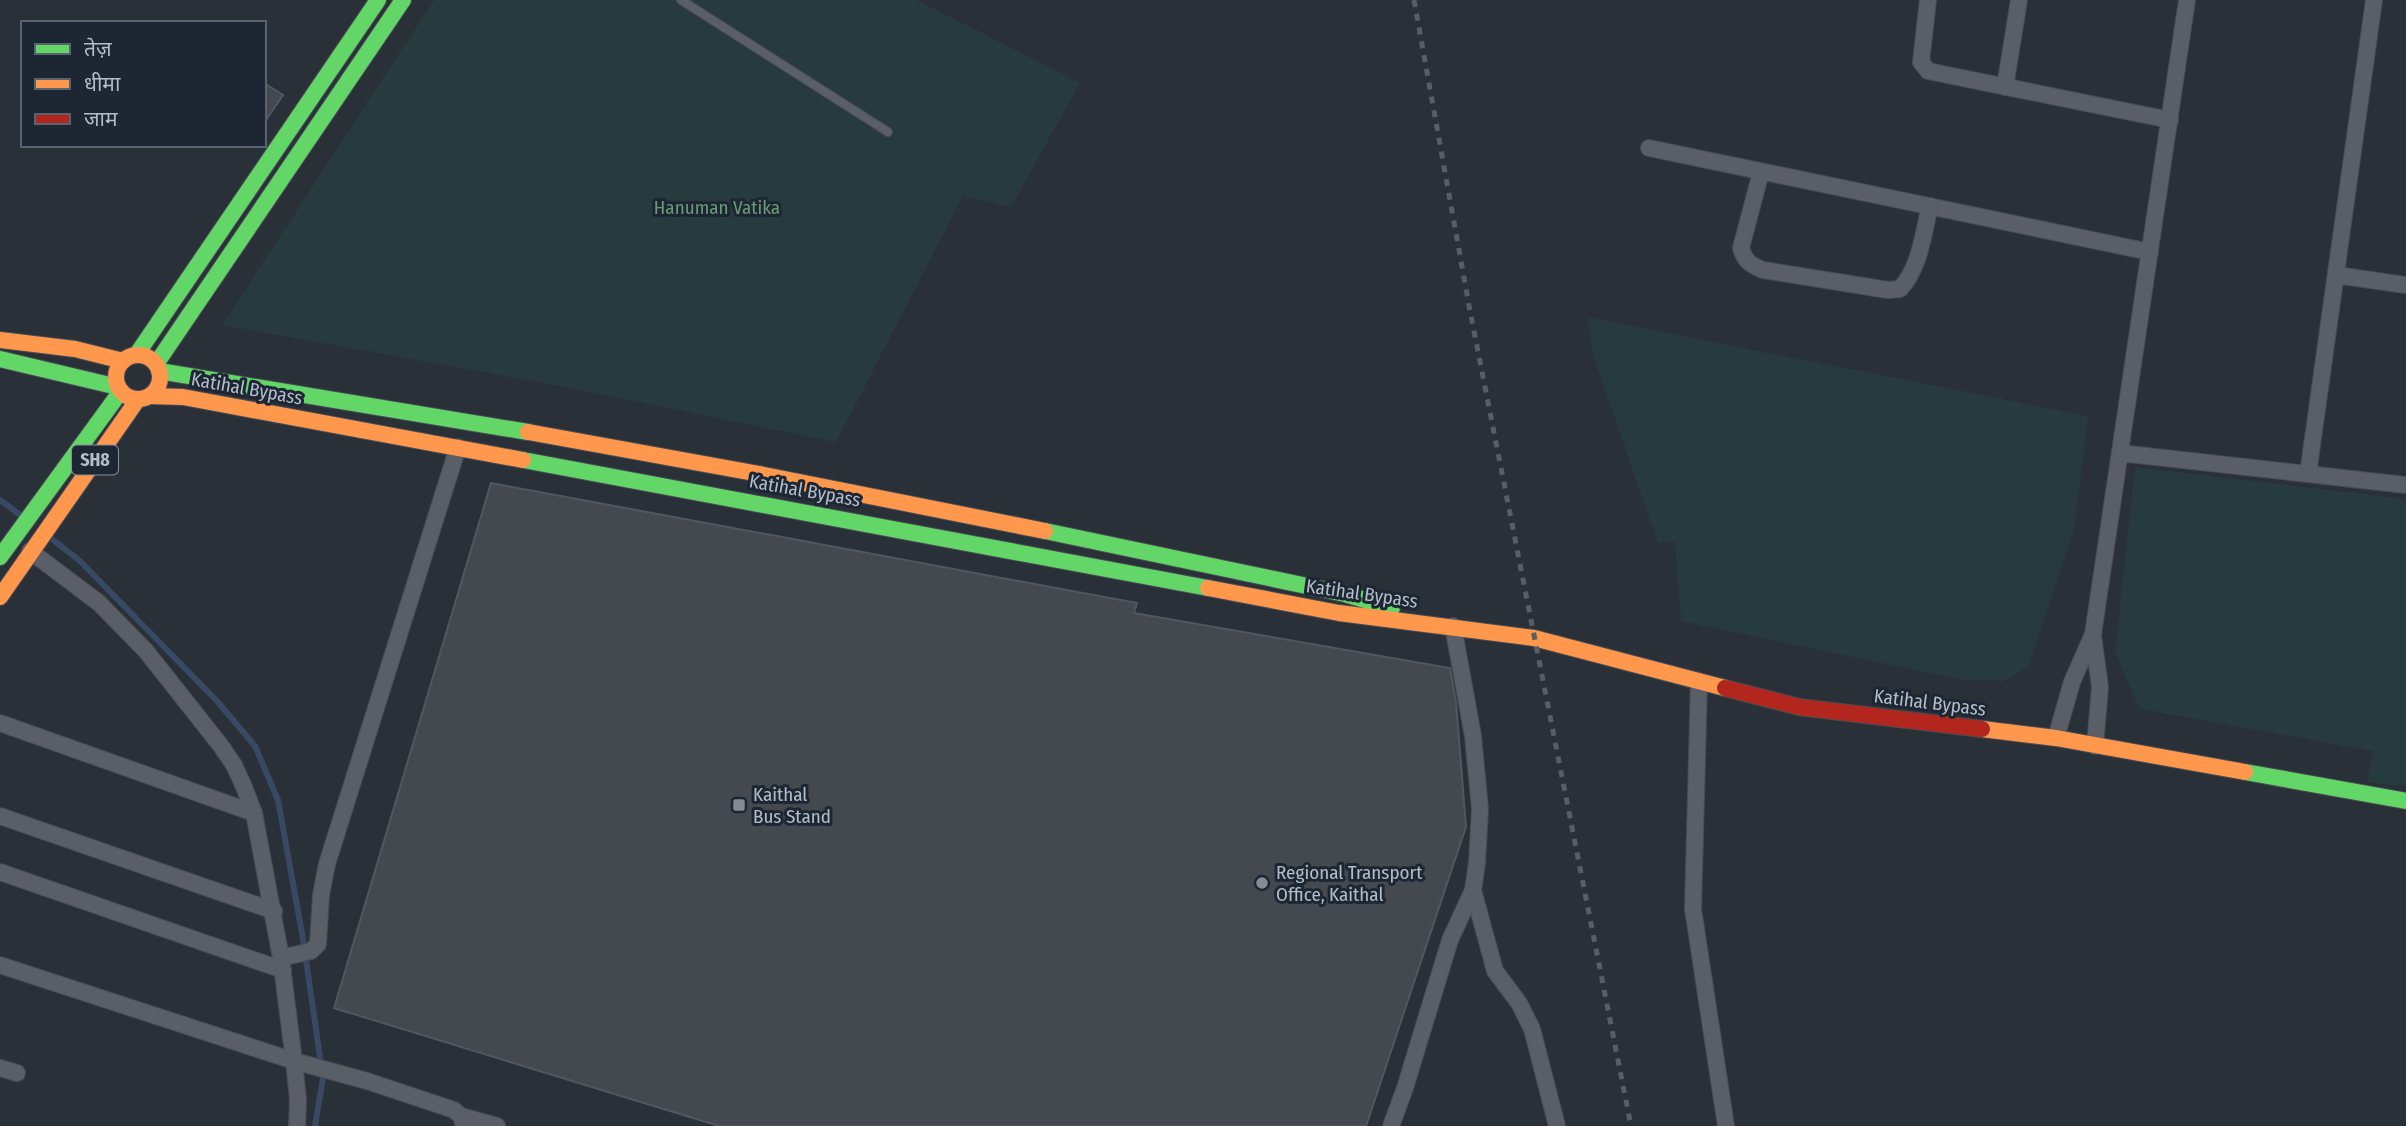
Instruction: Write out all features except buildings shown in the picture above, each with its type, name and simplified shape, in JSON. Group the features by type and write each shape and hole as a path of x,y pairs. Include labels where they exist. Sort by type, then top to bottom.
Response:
{"main road":[{"path":"120,389 117,373 130,358 271,143 378,0"},
{"path":"158,368 403,0"},
{"path":"0,340 130,358 150,358 158,368 160,382 144,398 131,398 120,389 0,359"},
{"name":"Katihal Bypass","path":"158,368 973,515 1345,594 1453,626"},
{"name":"SH8","path":"0,557 120,389"},
{"name":"Katihal Bypass","path":"144,398 183,397 1339,613 1534,638 1799,707 2056,738 2406,801"},
{"name":"SH8","path":"0,597 33,547 144,398"}],"street":[{"path":"1928,0 1921,62 1928,71 2170,120"},
{"path":"2006,87 2019,0"},
{"path":"2056,738 2072,682 2093,634 2187,0"},
{"path":"2308,474 2374,0"},
{"path":"1649,148 2150,252"},
{"path":"1762,172 1741,248 1744,258 1750,264 1763,270 1888,290 1900,289 1910,279 1914,268 1930,206"},
{"path":"2336,275 2406,285"},
{"path":"0,872 286,961 311,951 318,944 321,895 327,864 458,447"},
{"path":"2120,453 2406,485"},
{"path":"33,547 99,603 146,651 234,765 254,813 286,961 302,1063 297,1126"},
{"path":"1391,1126 1450,940 1473,890 1480,838 1473,736 1453,626"},
{"path":"2093,634 2100,687 2095,746"},
{"path":"1699,681 1693,909 1726,1126"},
{"path":"0,723 254,813"},
{"path":"0,816 274,911"},
{"path":"1473,890 1495,971 1519,1003 1532,1029 1557,1126"},
{"path":"0,965 454,1110 463,1121 497,1126"},
{"path":"0,1068 18,1073"}],"lane":[{"path":"681,0 888,132"}],"green space":[{"name":"Hanuman Vatika","path":"434,0 917,0 1080,83 1011,207 963,196 836,442 539,382 222,325"},
{"path":"1587,317 2088,416 2074,530 2028,667 2005,681 1964,680 1681,621 1675,542 1658,543 1593,355"},
{"path":"2135,467 2406,499 2406,784 2400,786 2367,782 2373,751 2140,709 2115,652"}],"waterway":[{"path":"0,500 23,517"},
{"path":"48,536 80,561 217,701 255,746 278,800 303,939 323,1078 315,1126"}],"railway":[{"path":"1414,0 1470,311 1631,1126"}],"traffic: fast":[{"path":"137,354 378,0"},
{"path":"156,364 403,0"},
{"path":"0,359 118,387"},
{"path":"159,371 528,432"},
{"path":"0,557 121,391"},
{"path":"523,460 1208,588"},
{"path":"1045,531 1345,594 1392,608"},
{"path":"2245,772 2406,801"}],"traffic: slow":[{"path":"0,340 75,349 123,361"},
{"path":"138,355 154,361 160,377 154,393 138,399 122,393 116,377 122,361 138,355"},
{"path":"150,396 183,397 523,460"},
{"path":"0,597 138,399"},
{"path":"528,432 754,473 1045,531"},
{"path":"1208,588 1339,613 1534,638 1725,688"},
{"path":"1982,729 2056,738 2245,772"}],"traffic: jam":[{"path":"1725,688 1799,707 1982,729"}],"place":[{"name":"Kaithal Bus Stand","path":"739,805"},
{"name":"Regional Transport Office, Kaithal","path":"1262,883"}]}
